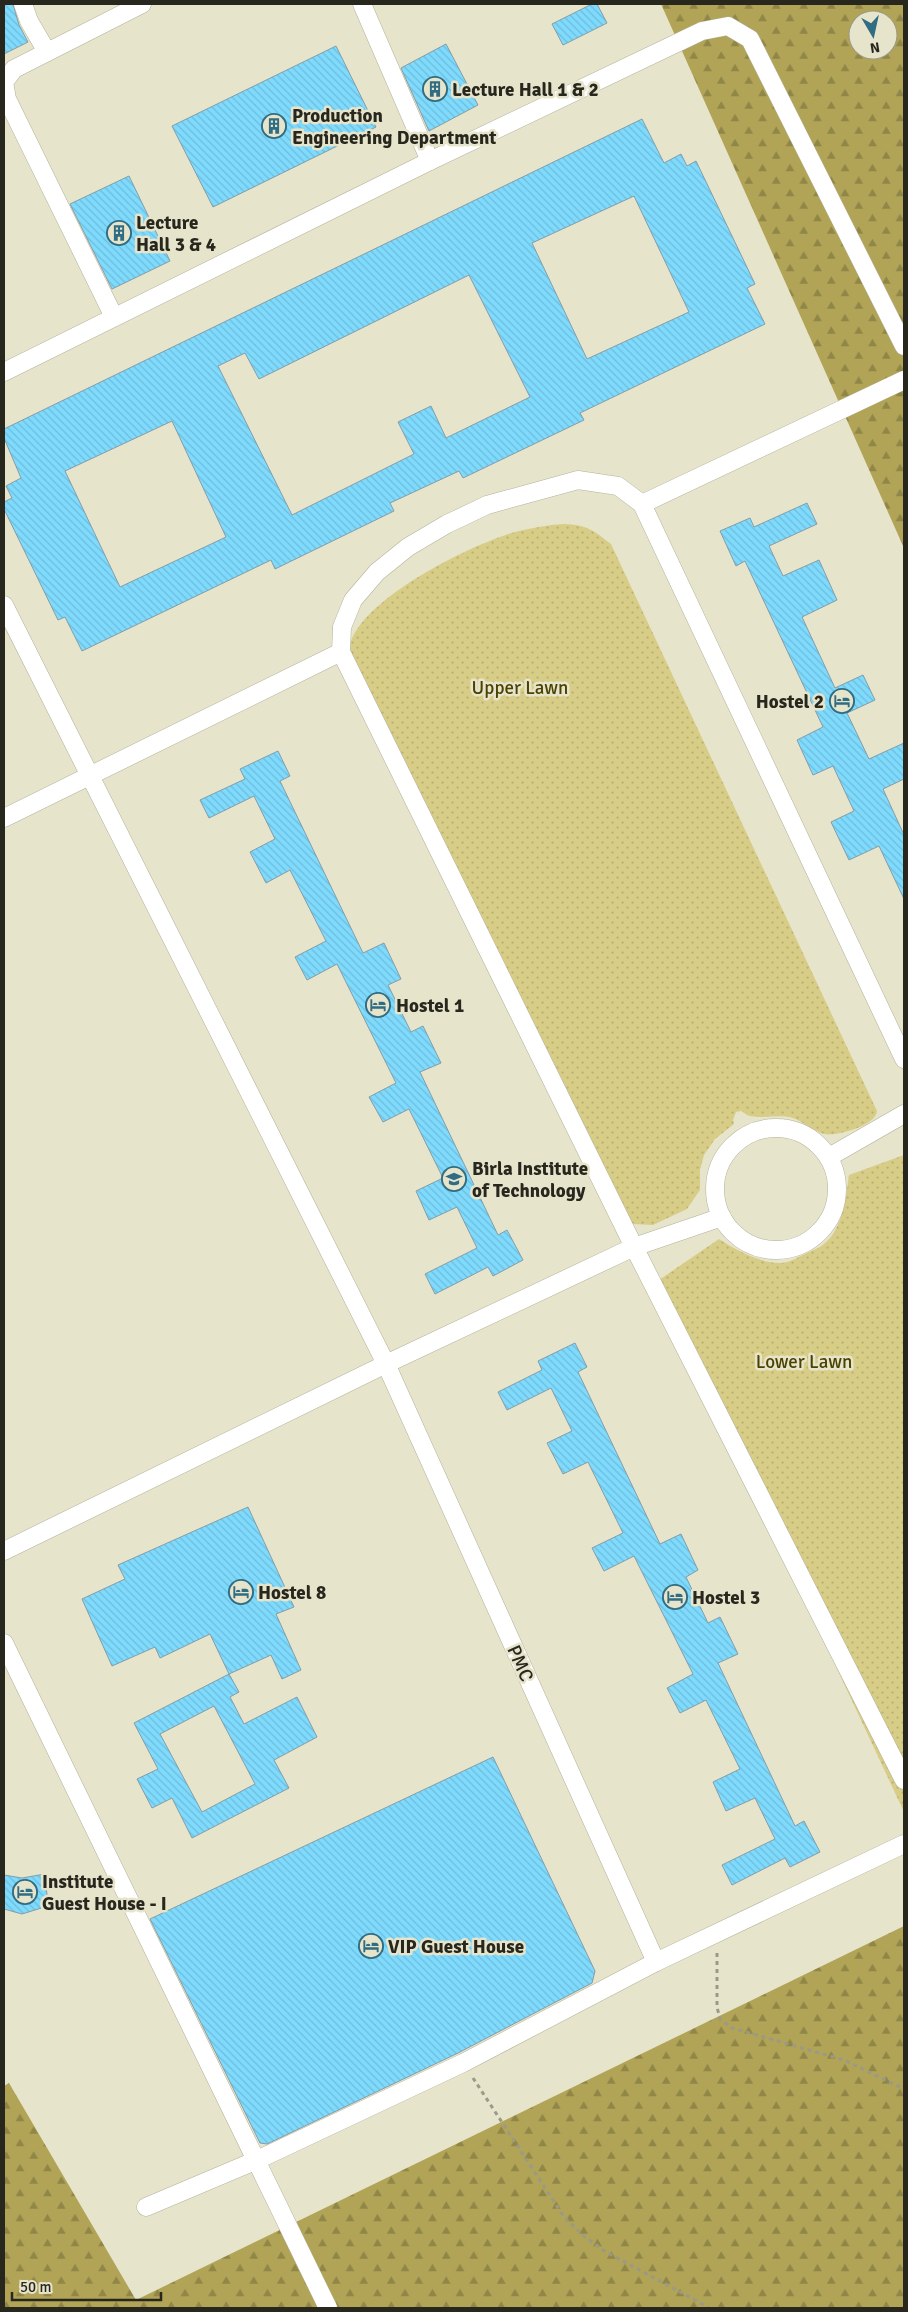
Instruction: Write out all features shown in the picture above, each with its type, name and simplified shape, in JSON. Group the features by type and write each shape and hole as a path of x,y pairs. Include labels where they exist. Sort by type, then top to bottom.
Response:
{"street":[{"path":"23,4 29,21 47,52"},
{"path":"114,317 7,99 4,82 14,69 142,4"},
{"path":"362,4 430,161"},
{"path":"4,372 430,161 702,31 728,26 750,39 904,346"},
{"path":"642,504 904,380"},
{"path":"904,1059 642,504 618,486 578,480 486,505 447,524 408,547 377,572 353,600 342,627 341,652 634,1247 904,1780"},
{"name":"PMC","path":"4,605 386,1364 656,1962"},
{"path":"4,818 341,652"},
{"path":"829,1157 904,1114"},
{"path":"771,1128 795,1130 816,1142 829,1157 838,1184 835,1208 824,1228 805,1243 782,1250 758,1248 737,1236 722,1217 715,1194 718,1170 729,1150 748,1134 771,1128"},
{"path":"4,1551 386,1364 634,1247 722,1217"},
{"path":"4,1643 328,2308"},
{"path":"146,2207 257,2160 463,2063 656,1962 904,1844"}],"path":[{"path":"718,1933 717,2007 720,2019 732,2028 844,2060 904,2090"},
{"path":"463,2063 564,2217 584,2236 606,2252 710,2308"}],"green space":[{"path":"661,4 904,4 904,548"},
{"name":"Upper Lawn","path":"564,524 589,529 611,544 877,1111 870,1121 855,1129 837,1134 820,1133 793,1118 782,1116 755,1117 741,1111 736,1112 733,1120 734,1124 715,1139 704,1155 700,1170 700,1190 687,1209 653,1225 633,1224 627,1220 348,660 351,641 361,624 377,607 422,574 473,548 515,532"},
{"name":"Lower Lawn","path":"904,1155 904,1812 656,1282 719,1239 761,1260 779,1263 792,1261 818,1248 831,1237 840,1220 849,1175"},
{"path":"904,1926 904,2308 4,2308 4,2086 9,2083 136,2300"}],"building":[{"path":"4,4 13,4 19,25 28,42 4,54"},
{"path":"592,4 597,4 607,23 563,45 552,24"},
{"name":"Lecture Hall 1 & 2","path":"446,44 478,105 429,131 401,68"},
{"name":"Production Engineering Department","path":"336,46 376,127 213,207 172,126"},
{"path":"642,119 664,163 681,154 687,166 696,161 755,284 747,288 765,324 580,413 584,420 463,478 459,471 390,503 394,511 275,569 271,560 82,651 65,617 58,620 4,509 4,502 12,498 6,486 21,478 4,438 4,429","holes":["634,196 689,312 587,359 532,243","469,275 530,397 446,438 431,406 398,422 414,454 292,515 218,366 245,353 259,379","172,421 226,537 120,587 65,471"]},
{"name":"Lecture Hall 3 & 4","path":"129,176 170,261 112,289 70,204"},
{"name":"Hostel 2","path":"807,503 817,524 769,546 783,576 819,560 837,600 802,617 835,688 863,675 875,700 847,713 869,759 904,743 904,779 883,789 904,835 904,899 879,846 849,860 831,822 854,811 833,766 813,775 797,740 823,727 745,561 736,566 720,531 750,518 754,527"},
{"name":"Hostel 1","path":"278,751 290,776 280,781 363,953 384,943 401,979 388,985 411,1032 423,1026 441,1063 420,1072 498,1235 507,1230 523,1260 493,1276 488,1267 435,1294 425,1274 477,1248 457,1207 429,1220 416,1191 443,1178 409,1109 383,1122 369,1097 396,1083 337,964 307,980 295,957 326,941 290,870 266,883 250,852 275,839 254,796 209,818 200,800 245,779 240,769"},
{"name":"Hostel 3","path":"575,1343 587,1367 578,1372 660,1544 681,1534 698,1570 686,1577 708,1623 720,1617 738,1654 718,1663 795,1826 804,1821 820,1852 790,1867 785,1858 732,1885 722,1865 775,1839 755,1798 726,1811 713,1782 740,1769 706,1700 680,1713 667,1688 693,1674 634,1556 604,1571 592,1548 623,1533 588,1462 563,1474 547,1443 572,1431 551,1388 507,1410 498,1392 542,1370 538,1361"},
{"name":"Hostel 8","path":"248,1507 294,1607 276,1614 301,1670 282,1679 271,1655 229,1674 210,1634 160,1658 155,1647 112,1666 82,1599 125,1579 118,1565"},
{"path":"229,1674 239,1692 230,1697 244,1724 297,1697 317,1737 274,1760 289,1788 192,1838 172,1798 152,1808 137,1779 158,1769 134,1723","holes":["214,1706 255,1784 202,1812 160,1734"]},
{"name":"VIP Guest House","path":"493,1757 595,1971 592,1983 458,2053 267,2144 260,2143 150,1919"},
{"name":"Institute Guest House - I","path":"45,1874 48,1906 22,1914 4,1909 4,1875 22,1878"}],"place":[{"name":"Lecture Hall 1 & 2","path":"435,89"},
{"name":"Production Engineering Department","path":"274,126"},
{"name":"Lecture Hall 3 & 4","path":"119,233"},
{"name":"Hostel 2","path":"842,701"},
{"name":"Hostel 1","path":"378,1005"},
{"name":"Birla Institute of Technology","path":"454,1179"},
{"name":"Hostel 8","path":"241,1592"},
{"name":"Hostel 3","path":"675,1597"},
{"name":"Institute Guest House - I","path":"25,1892"},
{"name":"VIP Guest House","path":"371,1946"}]}
